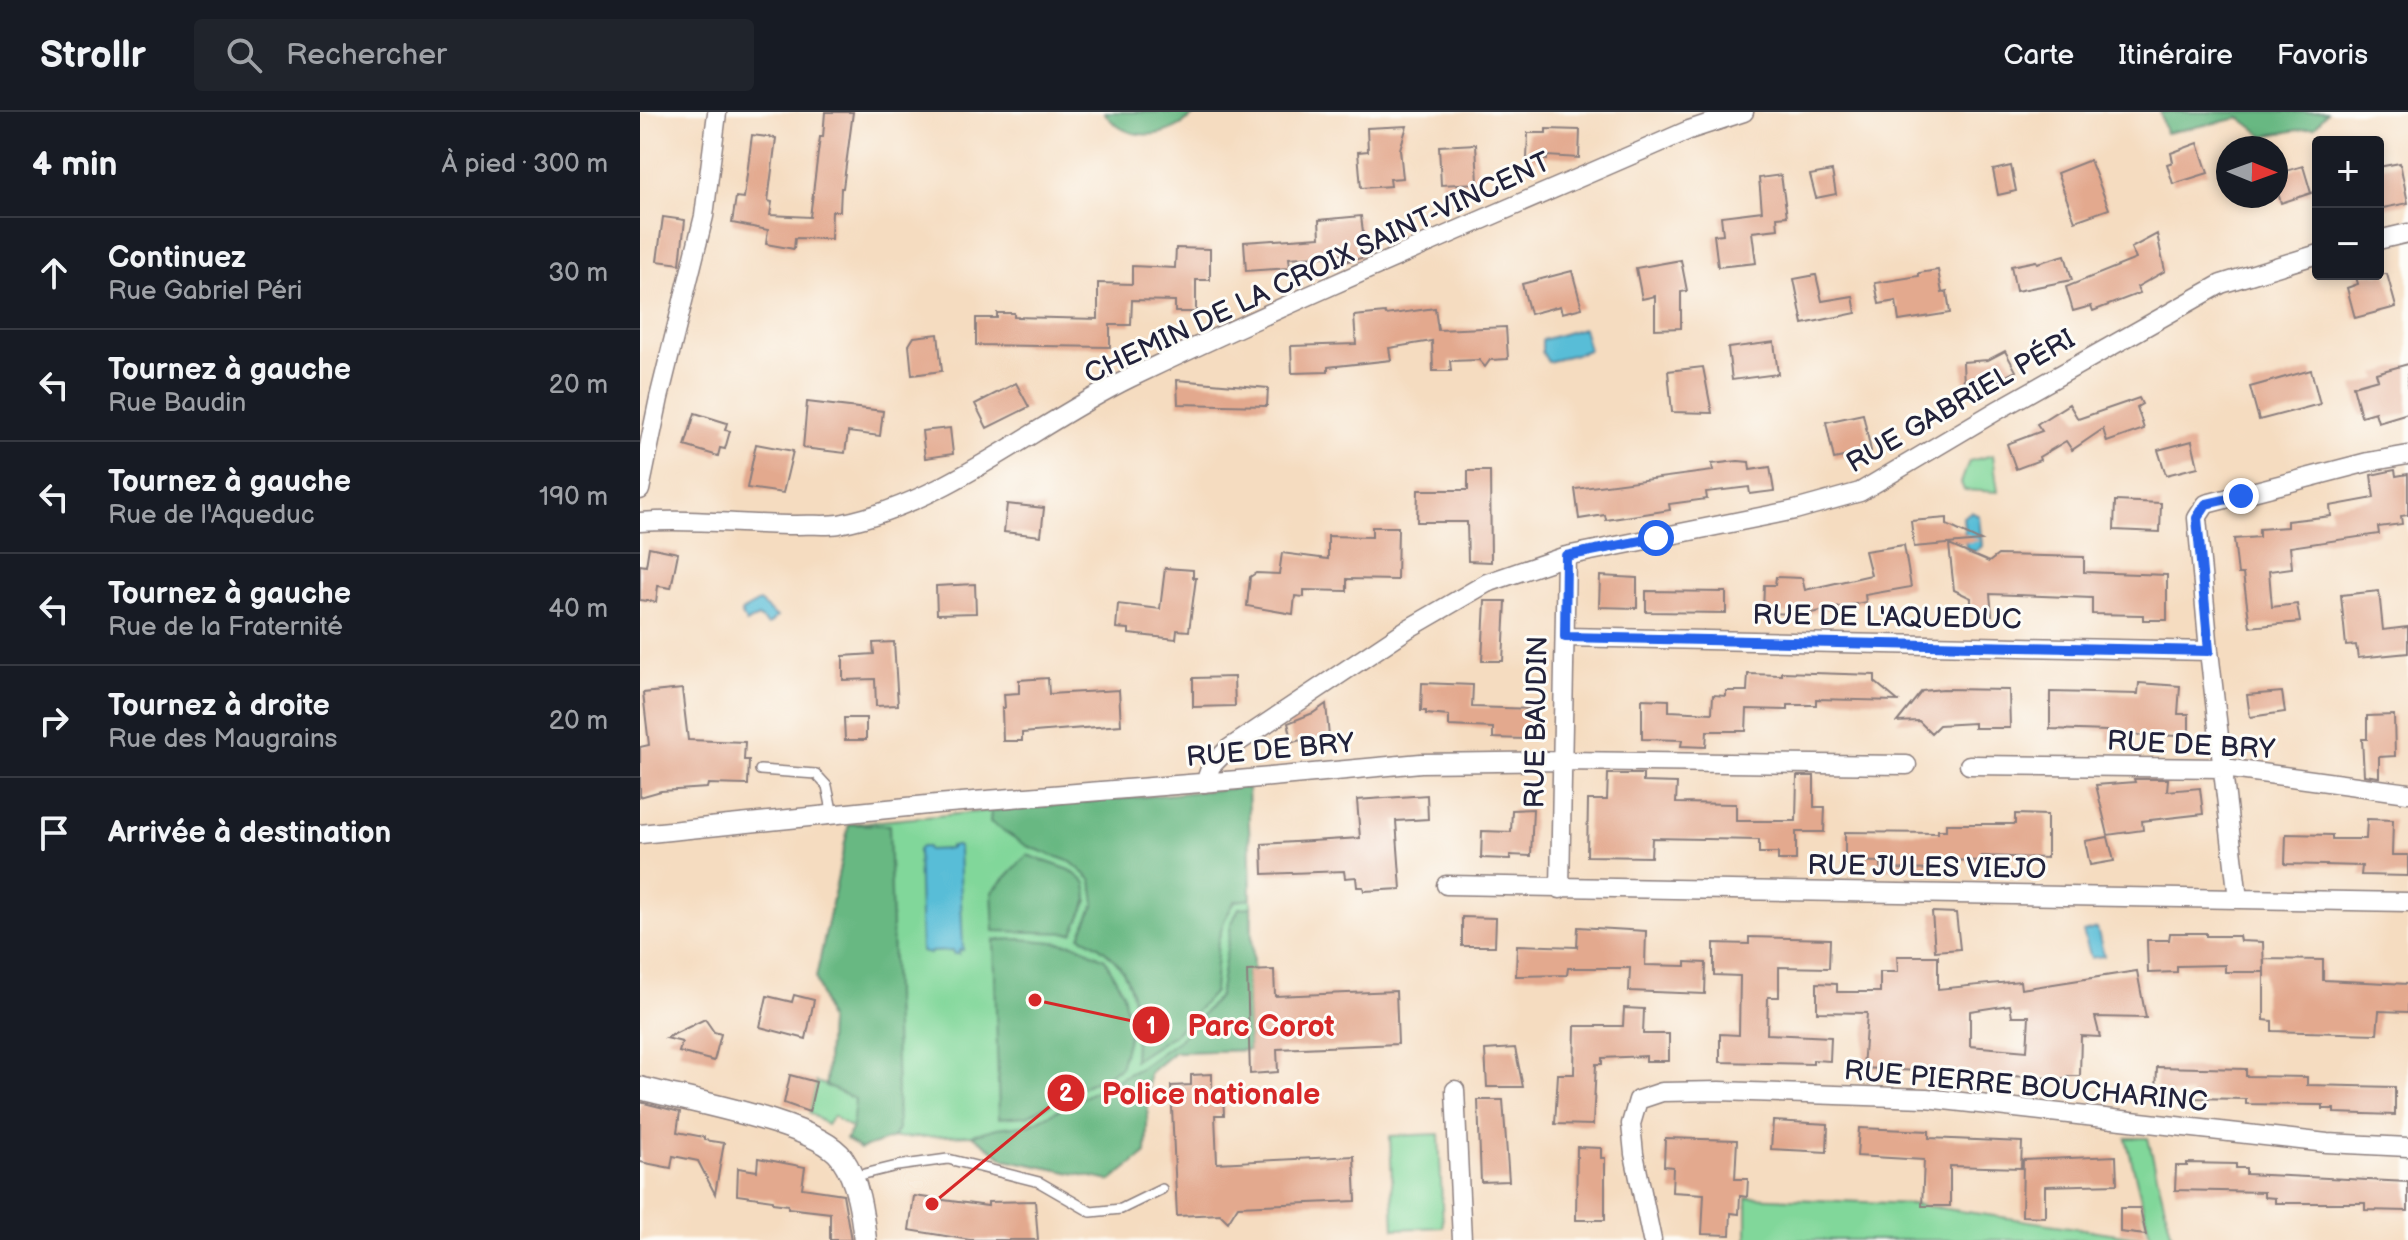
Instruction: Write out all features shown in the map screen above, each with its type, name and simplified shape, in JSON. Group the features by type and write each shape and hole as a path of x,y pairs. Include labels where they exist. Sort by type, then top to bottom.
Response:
{"street":[{"name":"CHEMIN DE LA CROIX SAINT-VINCENT","path":"640,522 677,519 748,525 837,524 921,498 1126,380 1689,130 1744,112"},
{"path":"640,490 659,398 704,216 717,113"},
{"path":"2384,239 2408,233"},
{"name":"RUE GABRIEL PÉRI","path":"1205,783 1211,766 1228,749 1406,630 1487,583 1566,556 1795,510 1860,492 2221,284 2312,256"},
{"path":"2238,899 2197,518 2206,504 2368,462 2408,455"},
{"name":"RUE BAUDIN","path":"1560,889 1566,556"},
{"name":"RUE DE L'AQUEDUC","path":"1565,637 2209,651"},
{"name":"RUE DE BRY","path":"640,834 937,804 1421,763 1562,761 1907,765"},
{"name":"RUE DE BRY","path":"1969,765 2224,768 2408,793"},
{"name":"RUE JULES VIEJO","path":"1446,885 2408,902"},
{"path":"640,1088 788,1126 825,1142 841,1156 852,1177 862,1210 865,1240"},
{"path":"1455,1090 1462,1240"},
{"name":"RUE PIERRE BOUCHARINC","path":"1652,1240 1631,1124 1638,1100 1662,1092 1926,1098 2327,1143 2408,1147"}],"lane":[{"path":"760,770 816,774 827,786 833,815"},
{"path":"852,1177 897,1166 948,1159 1039,1182 1091,1212 1121,1209 1162,1189"}],"green space":[{"path":"1104,112 1197,112 1175,128 1162,133 1137,134 1114,123"},
{"path":"2160,112 2327,112 2315,127 2264,136 2240,118 2166,133"},
{"path":"1993,455 1998,492 1964,490 1961,483 1969,461"},
{"path":"1248,787 1253,971 1247,972 1249,1050 1174,1052 1149,1073 1146,1153 1111,1181 1005,1159 972,1135 893,1138 860,1149 846,1139 852,1129 833,1116 827,1125 809,1112 816,1082 826,1085 829,1023 816,978 849,824"},
{"path":"1248,787 1251,899 1235,901 1224,921 1218,941 1214,992 1176,1033 1134,1060 1135,1021 1130,987 1113,959 1080,936 1095,903 1092,880 1071,862 1027,846 990,822 991,811"},
{"path":"849,824 889,825 898,1129 893,1138 860,1149 846,1139 852,1130 855,1099 826,1086 829,1023 816,978"},
{"path":"1027,855 1070,870 1086,883 1088,900 1073,933 994,931 992,892"},
{"path":"1251,907 1253,971 1247,972 1249,1050 1174,1052 1149,1073 1146,1153 1111,1181 1005,1159 972,1135 1031,1124 1140,1068 1180,1039 1219,996 1231,925 1239,908"},
{"path":"994,940 1074,944 1105,959 1123,992 1130,1031 1120,1068 1027,1116 999,1118"},
{"path":"1439,1134 1443,1227 1394,1229 1390,1136"},
{"path":"2126,1138 2148,1138 2173,1240 1747,1240 1747,1197 1912,1204 2151,1239"}],"water":[{"path":"1583,328 1589,350 1548,362 1542,352 1542,340"},
{"path":"1971,512 1979,516 1982,546 1975,552 1966,548 1963,517"},
{"path":"759,602 777,617 768,625 758,617 746,623 741,612"},
{"path":"950,846 959,849 963,950 959,950 959,954 953,954 953,951 921,952 918,850 921,847 928,850 950,849"},
{"path":"2097,928 2104,956 2091,958 2083,932"}],"building":[{"path":"825,112 853,112 840,211 832,211 831,239 795,238 794,249 766,244 768,230 732,223 736,197 744,198 752,135 776,138 768,201 772,202 770,215 810,217"},
{"path":"1407,126 1400,149 1403,178 1390,179 1391,186 1361,188 1358,152 1368,151 1367,128"},
{"path":"1546,129 1580,130 1579,158 1547,156 1547,160 1527,159 1528,133 1546,133"},
{"path":"2198,143 2208,173 2173,184 2167,164 2173,162 2171,153"},
{"path":"1476,144 1478,183 1441,185 1439,146"},
{"path":"2090,160 2109,209 2075,221 2057,173"},
{"path":"2400,163 2408,203 2384,208 2384,166"},
{"path":"2011,166 2016,191 1998,195 1993,170"},
{"path":"2303,166 2311,193 2288,201 2288,170"},
{"path":"1832,171 1836,194 1816,198 1810,175"},
{"path":"1781,175 1787,216 1777,217 1778,229 1752,232 1756,263 1718,267 1714,235 1723,234 1721,216 1762,211 1759,178"},
{"path":"1361,216 1366,257 1348,261 1347,254 1289,258 1290,268 1246,271 1244,242 1320,237 1319,220"},
{"path":"663,217 685,220 680,264 657,261"},
{"path":"2157,234 2165,271 2137,287 2140,293 2093,311 2091,306 2073,311 2066,287 2136,259 2131,248"},
{"path":"1176,248 1210,249 1210,280 1196,280 1196,312 1175,312 1175,301 1132,300 1131,325 1110,325 1110,347 976,345 976,318 997,318 997,313 1014,313 1014,317 1098,319 1098,283 1132,284 1132,266 1175,268"},
{"path":"2065,255 2072,280 2016,291 2011,266"},
{"path":"1681,260 1687,291 1681,292 1681,328 1655,329 1655,296 1642,299 1636,268"},
{"path":"1938,270 1942,293 1947,292 1950,313 1899,321 1896,301 1879,304 1875,283"},
{"path":"1572,271 1582,308 1562,313 1560,306 1530,314 1522,284"},
{"path":"2384,274 2387,274 2396,307 2355,318 2347,288 2358,284 2357,280 2384,280"},
{"path":"1816,275 1822,301 1853,296 1856,313 1803,324 1794,279"},
{"path":"1435,308 1438,330 1506,327 1508,359 1490,360 1485,367 1479,360 1450,361 1451,371 1433,371 1432,341 1389,348 1391,360 1328,367 1328,372 1292,373 1291,346 1356,344 1354,316"},
{"path":"938,334 942,371 912,375 909,345 914,337"},
{"path":"1774,342 1778,374 1732,380 1728,348"},
{"path":"2005,351 2016,371 1995,382 1964,385 1963,362 1988,360"},
{"path":"2408,364 2408,413 2378,422 2375,412 2361,416 2353,386 2378,379 2376,373"},
{"path":"1703,367 1712,413 1672,412 1668,371"},
{"path":"2311,370 2320,404 2259,420 2250,387"},
{"path":"1177,380 1268,388 1267,406 1178,404"},
{"path":"1016,383 1029,407 987,428 975,404"},
{"path":"2139,398 2142,404 2137,407 2144,429 2107,442 2103,429 2072,450 2066,441 2039,457 2040,460 2016,469 2007,444 2042,431 2037,424 2069,404 2078,419"},
{"path":"807,402 883,411 880,436 848,432 845,453 803,448"},
{"path":"695,413 727,423 725,430 730,431 725,449 720,448 718,456 685,446"},
{"path":"1863,414 1871,451 1834,459 1826,422"},
{"path":"950,428 953,454 925,458 922,431"},
{"path":"2192,441 2198,467 2166,475 2158,450"},
{"path":"756,444 793,451 783,493 747,488"},
{"path":"1749,462 1750,470 1770,467 1774,491 1750,494 1749,487 1706,492 1707,499 1669,504 1670,510 1606,520 1605,515 1579,519 1575,489 1713,471 1712,464"},
{"path":"2395,470 2396,476 2408,474 2408,515 2401,516 2402,524 2378,527 2379,534 2290,547 2292,568 2269,571 2272,607 2297,604 2300,622 2250,627 2243,574 2238,574 2234,539 2259,537 2259,529 2287,527 2287,521 2331,516 2330,506 2374,498 2371,475"},
{"path":"1468,471 1490,471 1491,562 1468,561 1467,522 1417,522 1418,490 1468,490"},
{"path":"2115,501 2161,503 2160,532 2114,530"},
{"path":"1007,504 1044,508 1041,536 1004,532"},
{"path":"1947,518 1947,525 1981,541 1914,547 1911,521"},
{"path":"1372,527 1398,527 1397,580 1347,579 1347,591 1304,590 1304,597 1295,596 1293,614 1247,606 1250,577 1256,573 1279,574 1282,553 1328,559 1328,536 1372,537"},
{"path":"1904,545 1911,587 1865,595 1866,602 1806,614 1763,613 1764,585 1775,585 1776,577 1802,578 1805,590 1871,575 1865,551"},
{"path":"1949,545 1989,562 1998,555 2084,557 2084,572 2167,575 2167,620 2143,620 2143,615 2092,614 2092,598 1990,594 1992,615 1971,606 1971,598 1954,590"},
{"path":"649,547 678,553 671,588 658,586 656,602 640,600 640,565 646,566"},
{"path":"1165,568 1193,570 1193,578 1196,578 1189,631 1177,630 1176,639 1129,634 1129,629 1116,628 1118,604 1160,609"},
{"path":"1600,576 1637,578 1637,608 1599,607"},
{"path":"975,584 976,613 937,614 936,586"},
{"path":"1646,591 1726,592 1726,613 1646,612"},
{"path":"2379,591 2383,630 2408,627 2408,653 2358,658 2356,645 2346,646 2341,595"},
{"path":"1485,601 1506,601 1503,661 1482,661"},
{"path":"894,642 898,705 876,706 875,679 843,680 843,656 874,654 873,643"},
{"path":"1782,672 1875,675 1875,682 1898,701 1816,699 1816,705 1788,705 1788,710 1747,709 1746,731 1707,731 1706,747 1681,746 1682,740 1642,739 1642,699 1669,700 1669,711 1712,713 1713,695 1726,696 1726,691 1747,691 1748,674 1782,675"},
{"path":"1234,677 1235,706 1193,707 1193,678"},
{"path":"1048,678 1049,694 1119,690 1121,725 1022,733 1022,741 1003,741 1004,694 1019,693 1019,680"},
{"path":"1422,683 1473,685 1472,707 1534,709 1534,733 1526,739 1493,738 1493,728 1449,726 1449,716 1421,711"},
{"path":"2139,683 2180,686 2178,714 2189,714 2189,736 2127,735 2127,742 2107,741 2107,731 2050,729 2050,692 2138,694"},
{"path":"682,689 688,740 745,742 744,760 749,760 748,785 708,784 707,788 661,791 640,797 640,747 649,745 643,693"},
{"path":"2009,690 2010,728 1974,728 1974,723 1939,725 1931,733 1919,721 1897,722 1922,691"},
{"path":"2282,692 2285,712 2250,717 2247,695"},
{"path":"1326,704 1329,737 1306,743 1305,739 1293,742 1288,723"},
{"path":"2394,715 2395,756 2379,757 2379,777 2364,775 2362,739 2367,739 2367,716"},
{"path":"844,718 866,718 866,740 845,740"},
{"path":"1608,774 1643,774 1643,782 1677,783 1676,803 1736,804 1736,821 1796,821 1797,776 1814,776 1814,807 1825,807 1824,832 1796,832 1796,860 1778,860 1778,853 1759,853 1759,840 1652,838 1651,857 1587,856 1588,800 1607,800"},
{"path":"2134,779 2168,779 2167,791 2200,788 2203,814 2142,821 2143,830 2108,835 2096,785 2135,782"},
{"path":"1427,795 1428,819 1396,821 1401,889 1364,891 1363,887 1357,887 1356,877 1345,878 1344,871 1263,874 1262,844 1360,838 1357,800"},
{"path":"1533,809 1531,856 1481,858 1482,831 1511,832 1512,810"},
{"path":"2015,814 2047,815 2047,858 1981,856 1981,861 1949,860 1949,870 1881,869 1881,862 1845,861 1845,832 1938,833 1938,830 1946,830 1946,824 2015,824"},
{"path":"2367,819 2393,820 2392,855 2408,855 2408,876 2361,875 2362,866 2285,864 2286,834 2366,839"},
{"path":"2108,837 2114,861 2090,865 2085,841"},
{"path":"1932,912 1956,913 1960,949 1935,951"},
{"path":"1462,917 1496,918 1495,946 1462,946"},
{"path":"1578,927 1646,931 1645,965 1706,963 1705,994 1629,991 1630,968 1568,968 1567,975 1516,976 1517,945 1577,947"},
{"path":"2170,933 2239,936 2240,941 2263,942 2264,972 2225,972 2225,965 2177,966 2177,972 2148,973 2147,940 2169,940"},
{"path":"1749,937 1830,939 1829,968 1779,967 1779,997 1768,997 1767,1034 1831,1037 1830,1061 1813,1060 1813,1064 1720,1062 1720,1034 1739,1035 1740,976 1714,975 1714,943 1749,944"},
{"path":"1897,956 1938,956 1938,989 2020,981 2021,989 2137,971 2146,1018 2095,1017 2100,1037 2081,1036 2080,1076 2068,1076 2068,1079 1863,1068 1867,1013 1817,1012 1817,983 1837,984 1837,992 1880,992 1880,972 1898,972","holes":["2010,1005 2012,1016 2029,1016 2027,1051 1970,1046 1970,1011"]},
{"path":"2264,959 2323,960 2323,980 2408,984 2408,1012 2379,1011 2377,1034 2272,1031 2272,1021 2264,1020"},
{"path":"1274,970 1275,996 1396,991 1398,1044 1277,1049 1278,1072 1250,1074 1247,971"},
{"path":"794,995 814,1000 806,1039 760,1027 767,996 792,1002"},
{"path":"1624,1008 1644,1009 1643,1034 1669,1034 1669,1061 1646,1061 1646,1056 1602,1058 1602,1064 1596,1064 1593,1125 1555,1124 1558,1074 1574,1074 1575,1026 1623,1026"},
{"path":"705,1019 714,1032 721,1034 714,1061 679,1052 682,1042 666,1038"},
{"path":"1515,1048 1523,1087 1487,1087 1485,1050"},
{"path":"2157,1067 2246,1069 2246,1076 2307,1077 2307,1085 2395,1087 2395,1115 2334,1113 2334,1109 2323,1109 2323,1105 2246,1104 2246,1099 2156,1094"},
{"path":"1212,1074 1212,1095 1223,1094 1224,1115 1215,1115 1217,1163 1354,1156 1356,1201 1238,1206 1228,1222 1220,1214 1177,1216 1171,1086 1191,1085 1191,1075"},
{"path":"790,1075 816,1082 809,1112 784,1103"},
{"path":"1478,1100 1503,1100 1509,1181 1481,1182"},
{"path":"640,1102 680,1112 677,1132 724,1143 715,1194 698,1161 673,1156 671,1168 640,1162"},
{"path":"1773,1121 1828,1124 1827,1152 1771,1149"},
{"path":"1859,1128 1929,1131 1929,1138 2022,1142 2021,1168 1950,1166 1950,1206 1922,1206 1924,1160 1857,1156"},
{"path":"1665,1138 1737,1140 1735,1179 1748,1179 1747,1197 1740,1196 1739,1214 1731,1213 1730,1235 1702,1234 1704,1194 1672,1192 1673,1167 1664,1166"},
{"path":"1577,1147 1601,1148 1601,1158 1605,1158 1605,1220 1576,1220"},
{"path":"2116,1156 2117,1184 2045,1186 2045,1217 2022,1216 2023,1160"},
{"path":"758,1158 805,1167 802,1188 843,1194 851,1240 830,1240 830,1213 788,1208 788,1205 773,1203 773,1200 737,1195 738,1168 757,1171"},
{"path":"2187,1163 2236,1164 2236,1168 2246,1168 2246,1174 2408,1182 2408,1211 2365,1210 2365,1203 2275,1203 2275,1198 2264,1197 2264,1192 2175,1190 2176,1166 2187,1166"},
{"path":"914,1196 988,1206 988,1202 1035,1201 1038,1240 970,1240 909,1230"},
{"path":"2120,1208 2140,1208 2146,1235 2120,1232"}],"place":[{"name":"Parc Corot","path":"1035,1000"},
{"name":"Police nationale","path":"932,1204"}],"route":[{"path":"1656,538 1566,556 1565,637 2209,651 2197,518 2206,504 2241,496"}]}
